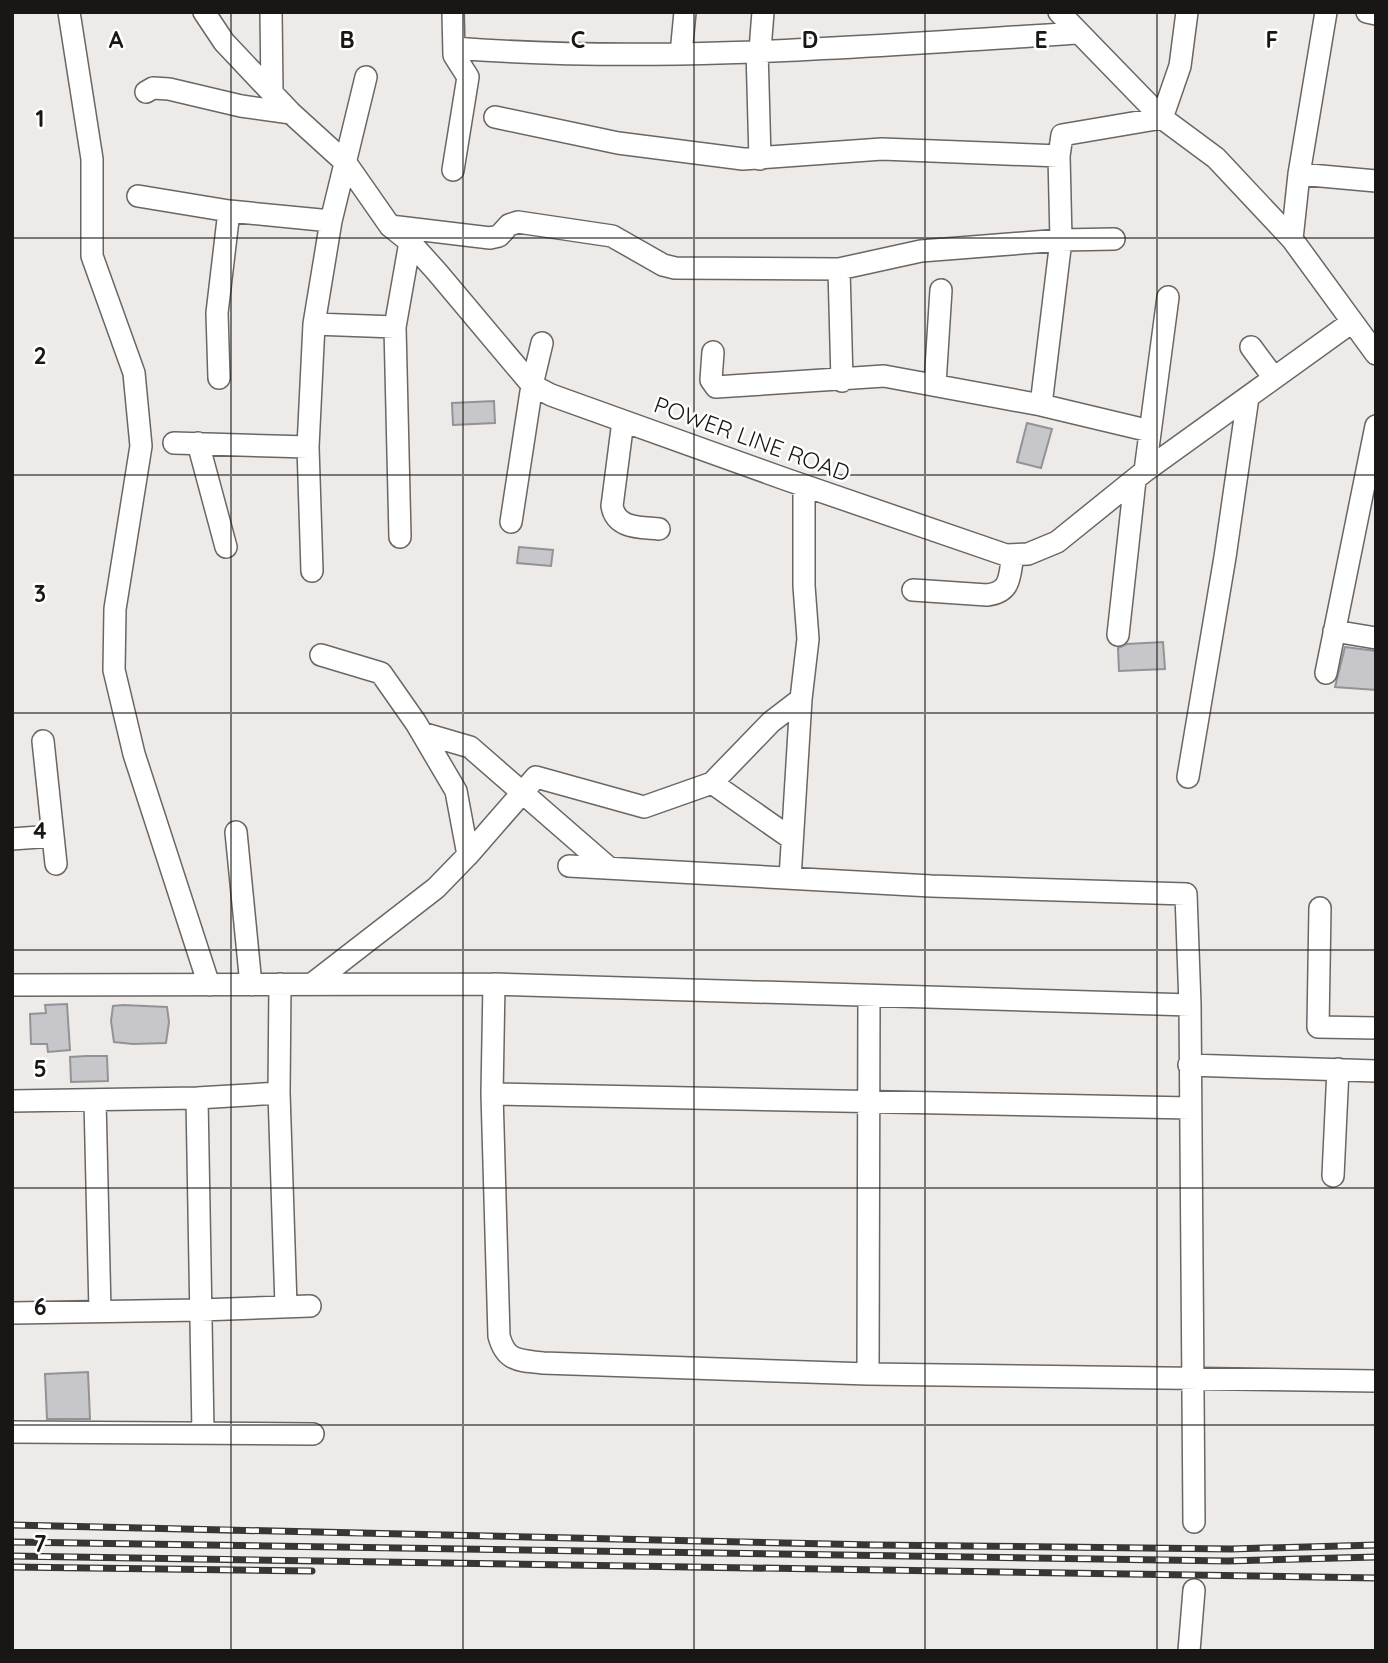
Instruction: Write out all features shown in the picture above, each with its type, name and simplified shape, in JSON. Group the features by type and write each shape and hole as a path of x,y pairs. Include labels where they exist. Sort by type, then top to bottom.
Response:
{"street":[{"path":"69,12 92,159 92,257 134,373 141,446 115,609 114,670 134,754 209,985"},
{"name":"POWER LINE ROAD","path":"204,12 224,42 291,113 346,163 390,226 410,243 532,385 551,395 983,548 1013,555 1028,554 1057,542 1140,476 1274,378 1367,335"},
{"path":"271,12 272,93"},
{"path":"453,12 454,55 468,77 453,170"},
{"path":"681,54 685,12"},
{"path":"760,159 758,50 763,12"},
{"path":"1059,12 1161,118 1216,158 1292,239 1367,335"},
{"path":"1161,118 1180,66 1187,12"},
{"path":"1292,239 1299,174 1326,12"},
{"path":"1367,12 1376,14"},
{"path":"454,48 537,53 681,54 859,47 1078,33"},
{"path":"312,571 308,447 314,324 331,221 366,77"},
{"path":"146,92 153,88 169,89 241,106 291,113"},
{"path":"495,117 618,143 743,159 882,149 1059,156"},
{"path":"1041,405 1062,240 1059,156 1062,135 1161,118"},
{"path":"1299,174 1376,181"},
{"path":"138,196 229,211 331,221"},
{"path":"219,378 217,313 229,211"},
{"path":"390,226 490,238 499,236 509,225 518,222 612,236 663,265 675,268 839,269 921,251 1062,240 1114,239"},
{"path":"400,537 395,327 410,243"},
{"path":"839,269 842,381"},
{"path":"935,384 941,290"},
{"path":"1118,635 1168,297"},
{"path":"314,324 395,327"},
{"path":"511,522 532,385 542,343"},
{"path":"1251,347 1274,378"},
{"path":"713,352 710,380 716,387 842,381 884,376 1041,405 1150,431"},
{"path":"1188,776 1248,397"},
{"path":"623,421 612,506 614,515 629,525 659,529"},
{"path":"1326,673 1376,426"},
{"path":"174,443 308,447"},
{"path":"198,443 226,547"},
{"path":"790,878 800,699 808,639 804,586 804,486"},
{"path":"913,590 999,594 1008,583 1013,555"},
{"path":"1334,631 1376,638"},
{"path":"321,655 382,673 456,791 468,855"},
{"path":"312,984 436,888 536,777 645,807 712,783 771,722 800,699"},
{"path":"422,733 470,747 609,868"},
{"path":"43,741 56,864"},
{"path":"712,783 792,839"},
{"path":"236,832 251,985"},
{"path":"12,839 53,836"},
{"path":"569,866 931,886 1186,894 1190,1005 1194,1522"},
{"path":"1320,908 1318,1027 1376,1028"},
{"path":"280,984 279,1093 286,1306"},
{"path":"12,985 494,984 1190,1005"},
{"path":"494,984 492,1094 499,1336 503,1350 509,1356 543,1363 868,1374 1376,1381"},
{"path":"868,1374 869,996"},
{"path":"1189,1065 1376,1071"},
{"path":"1333,1176 1338,1069"},
{"path":"12,1101 197,1098 279,1093"},
{"path":"492,1094 1190,1108"},
{"path":"197,1098 203,1432"},
{"path":"95,1100 100,1311"},
{"path":"12,1313 310,1306"},
{"path":"12,1432 313,1434"},
{"path":"1189,1651 1194,1590"}],"building":[{"path":"494,401 495,423 453,425 452,403"},
{"path":"1027,423 1052,429 1041,468 1017,462"},
{"path":"519,547 553,550 551,566 517,563"},
{"path":"1163,642 1165,669 1119,671 1118,648 1127,644"},
{"path":"1345,647 1376,651 1376,690 1335,687"},
{"path":"67,1004 70,1050 48,1052 47,1044 31,1044 30,1014 46,1013 45,1005"},
{"path":"113,1006 167,1007 169,1022 166,1043 114,1042 111,1021"},
{"path":"107,1056 108,1081 71,1082 70,1057"},
{"path":"88,1372 90,1419 47,1419 45,1374"}],"railway":[{"path":"12,1525 875,1545 1231,1549 1376,1545"},
{"path":"12,1542 1228,1561 1376,1557"},
{"path":"12,1556 1376,1578"},
{"path":"12,1567 312,1571"}]}
